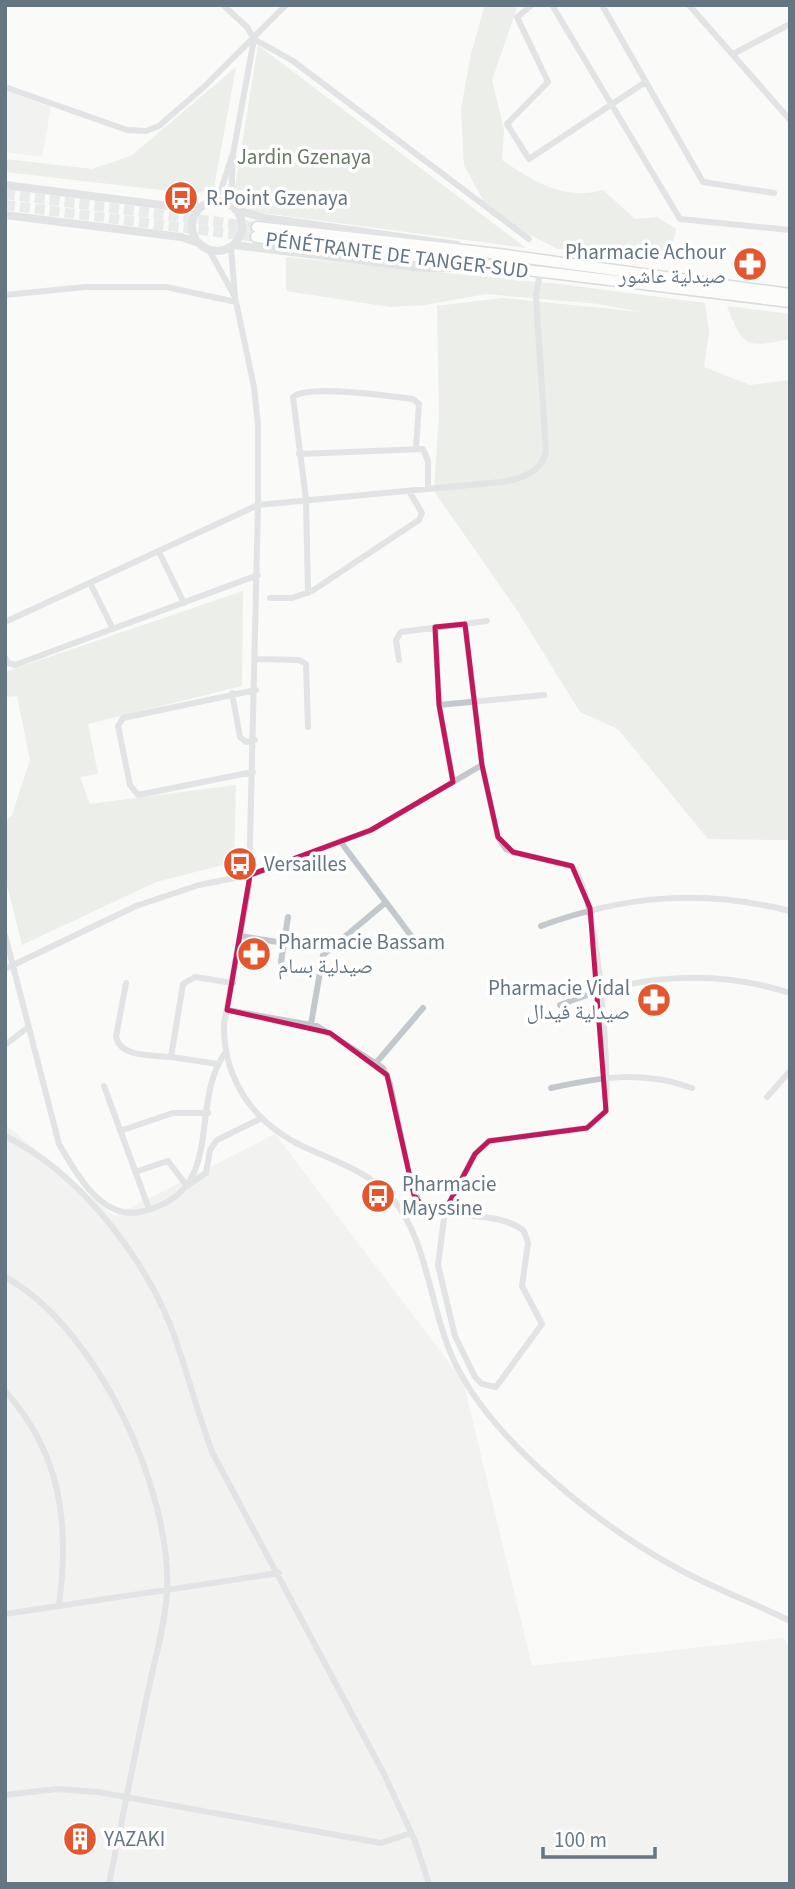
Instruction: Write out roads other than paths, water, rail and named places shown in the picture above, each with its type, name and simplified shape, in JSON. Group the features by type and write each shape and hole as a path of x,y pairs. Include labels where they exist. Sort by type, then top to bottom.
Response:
{"highway":[{"name":"PÉNÉTRANTE DE TANGER-SUD","path":"676,284 498,254 256,232 496,268 720,289 790,294"},
{"name":"PÉNÉTRANTE DE TANGER-SUD","path":"720,289 790,302"}],"street":[{"path":"223,5 247,27 254,39 293,61 529,239"},
{"path":"5,87 127,130 146,131 159,126 183,106 286,5"},
{"path":"532,5 517,17 548,82 507,124 528,159 644,83"},
{"path":"552,5 680,219 790,230"},
{"path":"602,5 702,183 774,193"},
{"path":"690,5 765,95 790,120"},
{"path":"733,54 790,23"},
{"path":"199,243 192,228 196,213 213,201 221,190 233,154 254,39"},
{"path":"233,154 233,208 242,226 232,246 236,299 254,387 258,425 258,575 250,875 224,1024 225,1053 241,1094 260,1119 290,1140 372,1179 393,1199 407,1218 417,1244 442,1331 457,1367 475,1396 526,1453 583,1506 640,1547 701,1581 790,1621"},
{"path":"5,185 180,207 201,207"},
{"path":"213,201 257,217 415,237 498,254"},
{"path":"5,215 181,237 199,243 209,250 236,299"},
{"path":"209,250 221,251 232,246 423,268 496,268"},
{"path":"5,622 258,505 509,481 533,472 543,462 546,446 536,295 540,273"},
{"path":"5,295 85,287 166,287 236,299"},
{"path":"308,593 306,499 293,397 299,393 325,392 416,400 419,404 416,448"},
{"path":"299,454 423,449 427,454 428,489"},
{"path":"270,598 292,598 308,593 421,519 421,511 409,491"},
{"path":"159,552 184,603"},
{"path":"5,658 8,663 15,664 258,575"},
{"path":"90,585 113,629"},
{"path":"399,660 396,640 401,632 487,621"},
{"path":"227,1010 311,1024 376,1063 385,1071 390,1084 416,1199 422,1206 445,1211 508,1223 519,1228 527,1237 522,1286 542,1324 496,1387 482,1384 475,1377 455,1336 438,1265 445,1211 475,1154 489,1140 594,1124 606,1111 607,1076 590,908 578,872 572,866 513,852 501,843 482,765 465,624"},
{"path":"435,627 439,705 453,782"},
{"path":"257,659 299,660 306,664 308,727"},
{"path":"253,772 142,796 134,793 130,785 118,726 123,718 256,690"},
{"path":"232,693 240,737 246,743 254,740"},
{"path":"439,705 544,695"},
{"path":"9,967 136,905 191,887 250,875 387,822 482,765"},
{"path":"340,841 415,941"},
{"path":"541,926 590,908 651,900 721,897 790,911"},
{"path":"311,1024 323,955 385,903"},
{"path":"281,962 288,917"},
{"path":"5,934 9,967 51,1122 71,1166 107,1207 130,1213 149,1209 177,1196 206,1172 210,1150 217,1140 260,1119"},
{"path":"240,936 284,943"},
{"path":"171,1057 183,984 195,976 233,983"},
{"path":"560,1005 600,989 628,983 696,976 758,983 790,993"},
{"path":"126,983 116,1037 118,1045 125,1051 218,1064"},
{"path":"376,1063 423,1008"},
{"path":"5,1045 27,1028"},
{"path":"187,1186 199,1165 218,1064 225,1053"},
{"path":"767,1097 790,1071"},
{"path":"551,1088 607,1076 646,1076 692,1088"},
{"path":"104,1086 149,1209"},
{"path":"120,1131 173,1113 208,1112"},
{"path":"5,1136 44,1159 76,1186 131,1253 172,1330 195,1408 213,1454 279,1573 411,1833 429,1884"},
{"path":"135,1172 168,1161 187,1186"},
{"path":"5,1277 39,1302 89,1354 123,1413 157,1514 167,1591 109,1884"},
{"path":"5,1391 32,1426 41,1444 62,1505 63,1573 59,1604"},
{"path":"5,1614 279,1573"},
{"path":"5,1795 57,1789 126,1796 381,1843 411,1833"}],"tunnel":[{"path":"5,194 257,227"},
{"path":"5,205 256,237"}],"place":[{"name":"R.Point Gzenaya","path":"181,198"},
{"name":"Pharmacie Achour صيدلية عاشور","path":"750,264"},
{"name":"Versailles","path":"240,864"},
{"name":"Pharmacie Bassam صيدلية بسام","path":"254,954"},
{"name":"Pharmacie Vidal صيدلية فيدال","path":"654,1000"},
{"name":"Pharmacie Mayssine","path":"378,1196"},
{"name":"YAZAKI","path":"80,1839"}],"park label":[{"name":"Jardin Gzenaya","path":"304,157"}]}
